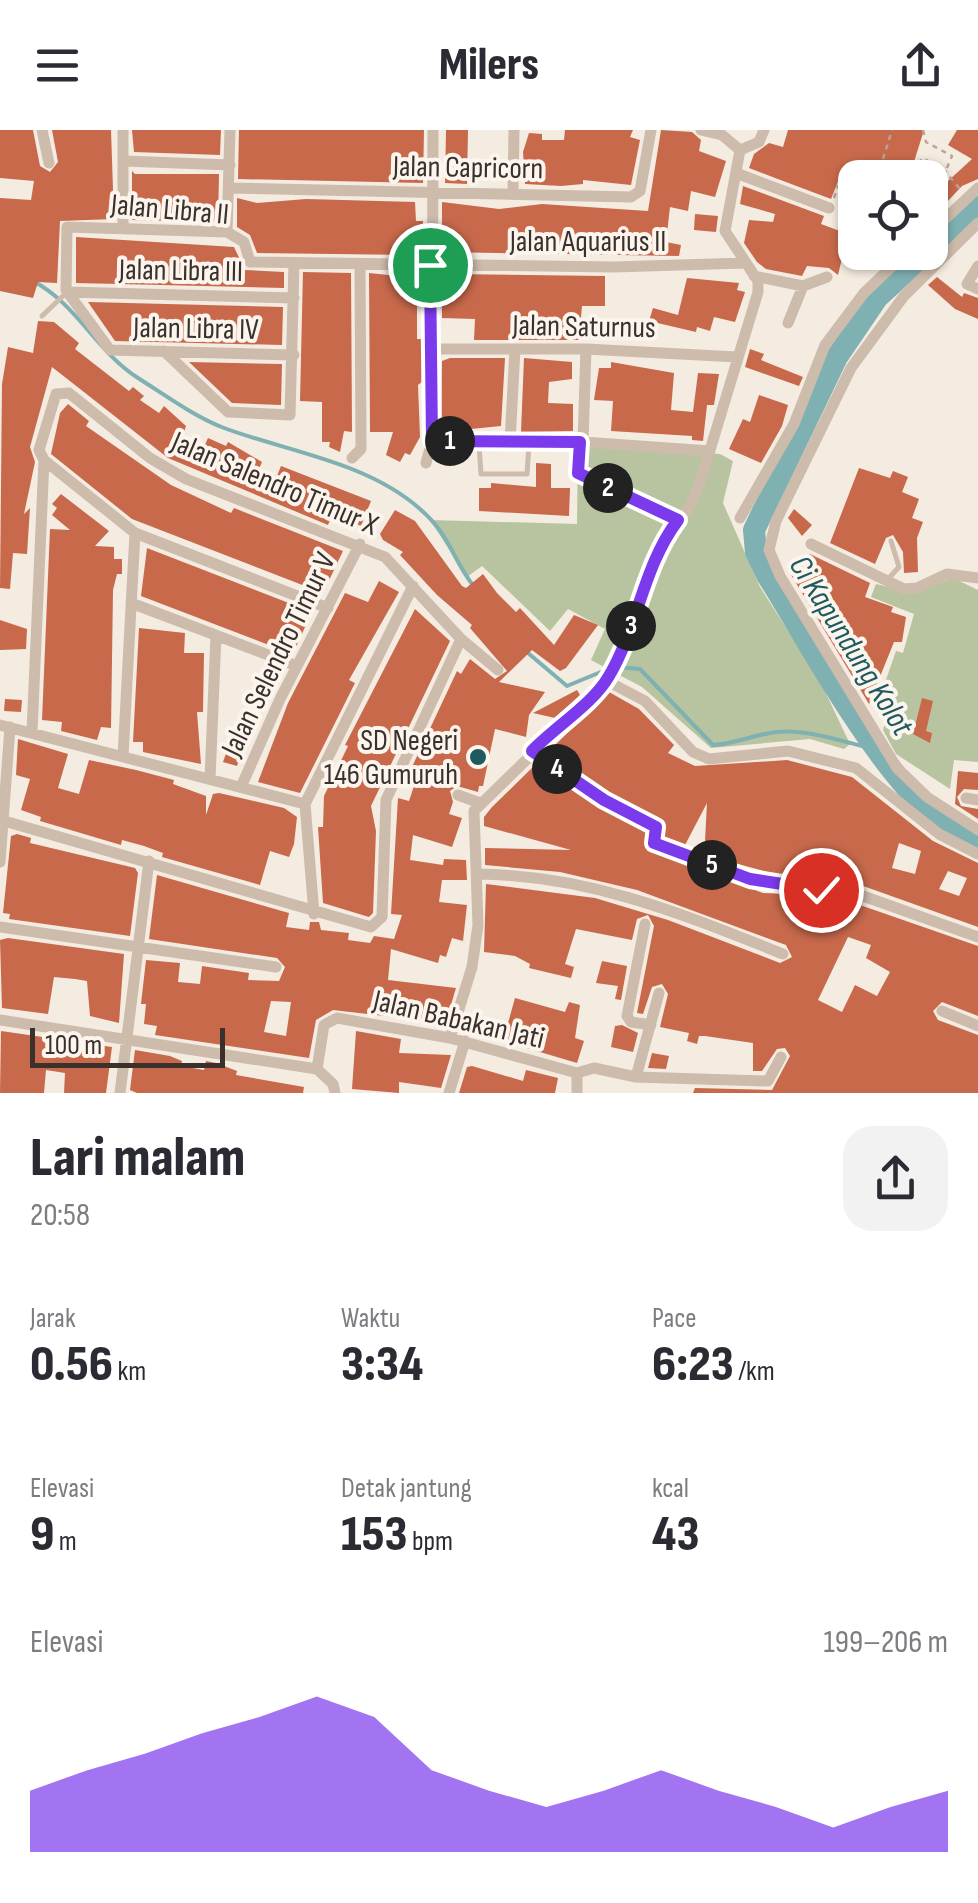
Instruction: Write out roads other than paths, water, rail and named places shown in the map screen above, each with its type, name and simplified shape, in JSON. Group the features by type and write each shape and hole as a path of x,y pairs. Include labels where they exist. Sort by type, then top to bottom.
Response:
{"street":[{"path":"42,130 49,163"},
{"path":"123,130 123,228"},
{"path":"227,232 230,130"},
{"path":"426,463 432,441 433,130"},
{"path":"513,192 514,130"},
{"name":"Jalan Capricorn","path":"229,188 637,196 652,130"},
{"path":"700,130 722,135 740,150"},
{"path":"740,150 759,142 764,130"},
{"path":"450,1038 472,967 478,874 472,819 480,802 608,678 622,652 645,584 678,520 690,506 710,451 758,292 754,276 725,231 740,150"},
{"path":"124,161 230,165"},
{"path":"736,173 829,208"},
{"path":"948,216 978,188"},
{"path":"978,223 904,296 852,368 776,522 769,550 780,576 897,768 927,797 978,830"},
{"name":"Jalan Libra II","path":"62,297 66,229 70,226 227,232 244,242 249,262 430,265"},
{"path":"164,351 228,412 279,416 293,410 294,263"},
{"path":"352,458 361,449 360,264"},
{"name":"Jalan Aquarius II","path":"430,265 745,264"},
{"path":"978,266 967,284 978,290"},
{"path":"740,518 794,424 825,345 864,293 888,270"},
{"path":"754,276 803,286 827,277"},
{"path":"788,323 803,286"},
{"name":"Jalan Libra III","path":"62,297 294,298"},
{"name":"Jalan Libra IV","path":"62,297 110,350 294,355"},
{"path":"510,442 515,349"},
{"path":"586,349 578,473 678,520"},
{"name":"Jalan Saturnus","path":"430,350 586,349 737,357"},
{"name":"Jalan Salendro Timur X","path":"44,460 39,450 56,394 69,393 150,458 186,478 385,557 461,638 498,670"},
{"path":"432,441 582,442 710,451"},
{"path":"44,460 135,534 328,608"},
{"path":"32,732 44,460"},
{"path":"123,756 135,534"},
{"name":"Jalan Selendro Timur V","path":"241,787 360,544"},
{"path":"811,544 911,590 947,574 978,578"},
{"path":"314,914 306,804 413,586"},
{"path":"132,603 297,666"},
{"path":"210,779 216,635"},
{"path":"1,820 149,861 314,914 372,927 382,917 386,800 461,638"},
{"path":"608,678 645,700 683,742 709,759 788,751 856,768 938,834 978,854"},
{"path":"0,862 5,726 306,804"},
{"path":"532,751 604,800 656,827 654,843 750,879 812,890 835,886 978,937"},
{"path":"458,795 480,802"},
{"path":"120,1093 149,861"},
{"path":"478,874 560,880 657,903 783,954"},
{"path":"645,924 627,1016 631,1022 650,1024"},
{"path":"0,926 276,967"},
{"path":"636,1077 660,993"},
{"path":"942,1011 978,1026"},
{"name":"Jalan Babakan Jati","path":"317,1069 324,1025 337,1018 450,1038 577,1074 594,1068 636,1077 768,1081 781,1057"},
{"path":"0,1020 317,1069 334,1084 335,1093"},
{"path":"449,1093 466,1042"},
{"path":"577,1074 577,1093"}],"lane":[{"path":"42,316 62,297"},
{"path":"478,442 481,474 527,474 529,442"},
{"path":"886,580 898,567 892,541"}],"waterway":[{"name":"Ci Kapundung Kolot","path":"948,234 978,207"},
{"name":"Ci Kapundung Kolot","path":"907,270 877,298 837,357 754,530 756,552 833,684 889,766 949,828 978,844"},
{"path":"33,281 62,302 123,367 191,412 224,428 352,469 399,493 438,528 472,584"},
{"path":"528,653 567,686 608,669"},
{"path":"617,667 640,669 713,745 789,732 874,749"}],"place":[{"name":"SD Negeri 146 Gumuruh","path":"478,757"}]}
